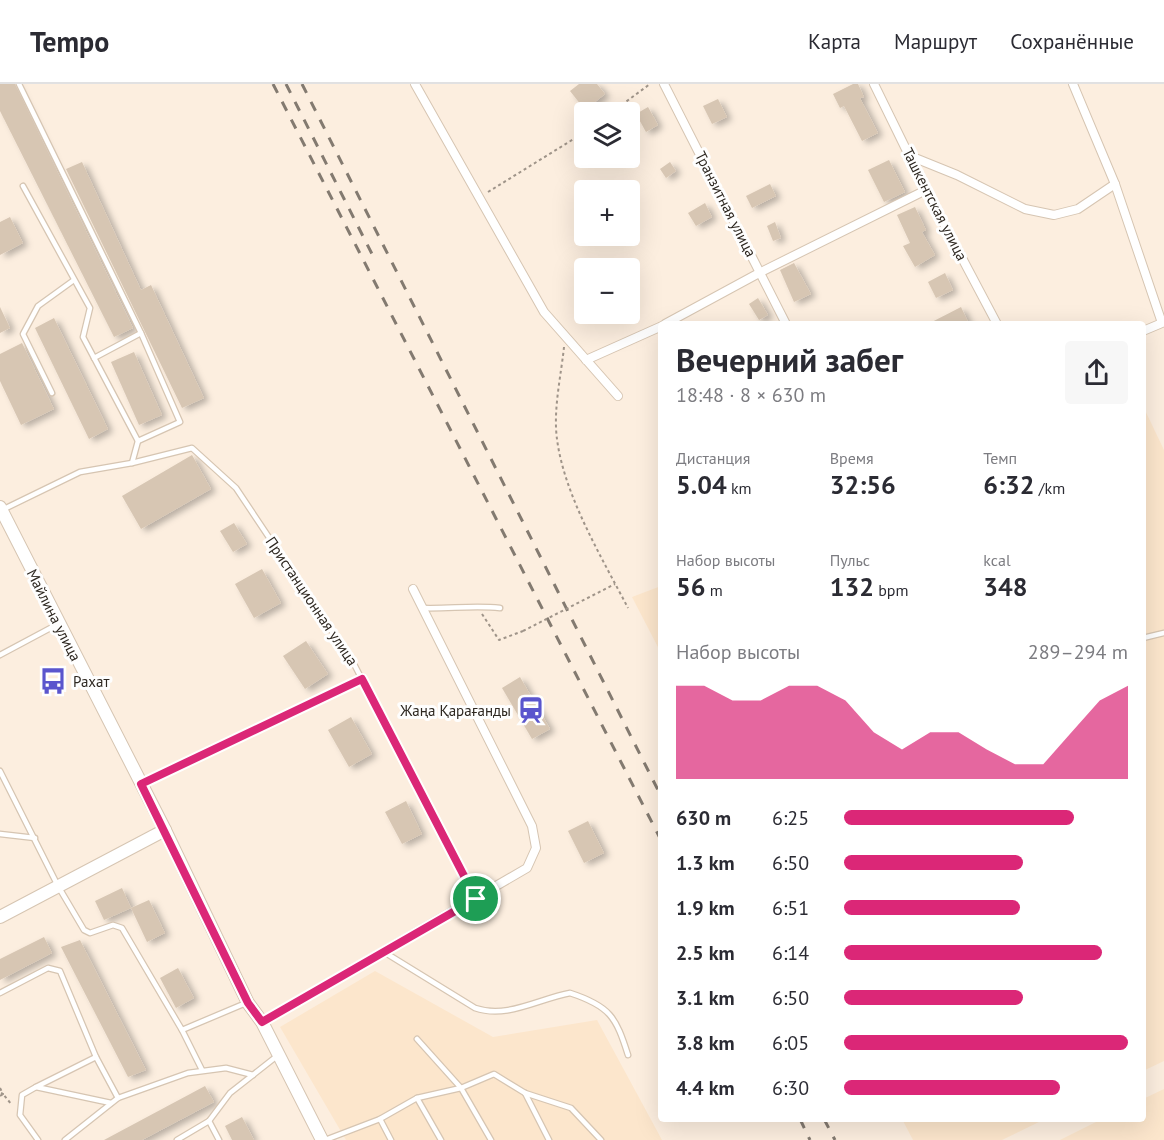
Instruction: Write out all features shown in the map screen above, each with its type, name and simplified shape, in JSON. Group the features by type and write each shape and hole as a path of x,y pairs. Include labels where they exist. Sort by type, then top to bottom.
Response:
{"main road":[{"name":"Майлина улица","path":"1,508 58,624 165,830 248,1003 262,1022 323,1140"},
{"path":"0,917 165,830"}],"street":[{"path":"415,84 544,312 618,396"},
{"name":"Транзитная улица","path":"664,84 785,321"},
{"name":"Ташкентская улица","path":"873,84 995,321"},
{"path":"1073,84 1115,184 1163,326 1146,330"},
{"path":"910,156 957,175 1025,209 1053,215 1078,209 1115,184"},
{"path":"670,321 761,272 926,190"},
{"path":"586,360 658,327"},
{"path":"262,1022 526,868 536,849 532,826 413,590"}],"lane":[{"path":"19,84 141,333 180,422 138,441"},
{"path":"1,508 80,472 132,463 138,441 82,337 90,308 23,186"},
{"path":"52,393 23,334 38,306 75,280"},
{"path":"94,358 141,333"},
{"name":"Пристанционная улица","path":"132,463 192,448 236,488 362,679 476,899"},
{"path":"423,608 451,609 475,605 500,608"},
{"path":"0,655 58,624"},
{"path":"1146,637 1164,633"},
{"path":"141,784 362,679"},
{"path":"0,771 58,886 84,930 90,933 113,925 122,928 182,1030 202,1070"},
{"path":"0,834 35,838"},
{"path":"384,952 475,1008 488,1012 509,1011 570,993 579,996 610,1012 618,1024 628,1055"},
{"path":"0,993 48,968 60,971 96,1057 118,1098"},
{"path":"182,1030 248,1003"},
{"path":"417,1039 461,1088 491,1140"},
{"path":"177,1140 209,1121 230,1093 278,1055"},
{"path":"39,1140 20,1115 21,1095 96,1057"},
{"path":"65,1140 118,1098 202,1070 226,1068 253,1075"},
{"path":"323,1140 380,1119 417,1098 461,1088 494,1074 525,1093 571,1108 601,1140"},
{"path":"36,1087 111,1103"},
{"path":"525,1093 549,1140"},
{"path":"417,1098 441,1140"},
{"path":"380,1119 392,1140"},
{"path":"209,1121 219,1140"}],"path":[{"path":"626,102 650,84"},
{"path":"478,198 574,139"},
{"path":"565,336 556,437 563,470 628,608"},
{"path":"475,605 499,640 523,631 615,584"},
{"path":"1,1093 20,1115"}],"shaded area":[{"path":"1146,412 1164,450 1164,1061 1146,1070"},
{"path":"658,587 658,647 632,597"},
{"path":"375,971 493,1037 597,1020 662,1140 346,1140 280,1027"},
{"path":"1164,1089 1164,1140 1060,1140 1096,1122 1146,1122 1146,1098"},
{"path":"904,1122 1039,1122 1002,1140 913,1140"}],"building":[{"path":"0,84 15,84 133,328 114,337 0,111"},
{"path":"579,84 597,84 605,94 595,102 579,102 570,91"},
{"path":"853,84 858,84 864,97 860,98 878,133 862,141 844,106 840,108 833,94"},
{"path":"718,99 727,117 712,124 703,106"},
{"path":"648,107 658,125 646,132 640,121 640,112"},
{"path":"889,160 905,192 884,202 868,170"},
{"path":"82,162 141,290 151,285 204,398 182,408 66,169"},
{"path":"670,162 676,171 666,178 660,169"},
{"path":"770,184 776,196 752,208 746,196"},
{"path":"705,203 712,217 696,226 688,213"},
{"path":"915,207 926,230 922,232 935,255 915,267 903,246 910,243 897,215"},
{"path":"10,217 23,243 0,255 0,222"},
{"path":"775,222 781,238 773,241 767,226"},
{"path":"794,263 811,294 794,302 780,270"},
{"path":"945,273 953,290 936,298 928,282"},
{"path":"758,298 768,315 759,320 749,304"},
{"path":"0,307 10,328 0,333"},
{"path":"961,307 968,321 934,321"},
{"path":"54,318 108,429 89,439 35,328"},
{"path":"22,343 54,409 21,425 0,381 0,354"},
{"path":"134,352 162,415 139,425 111,362"},
{"path":"192,455 211,489 141,529 122,496"},
{"path":"234,523 247,544 233,552 220,531"},
{"path":"262,569 281,603 254,618 235,584"},
{"path":"306,641 328,674 305,689 283,656"},
{"path":"520,677 550,729 532,739 502,688"},
{"path":"351,717 372,754 349,767 328,730"},
{"path":"406,801 422,834 402,844 385,812"},
{"path":"588,821 604,853 584,863 568,831"},
{"path":"122,888 131,908 104,920 95,901"},
{"path":"149,900 165,933 147,942 131,908"},
{"path":"44,937 52,953 0,980 0,959"},
{"path":"80,940 146,1070 128,1077 61,947"},
{"path":"178,968 194,998 176,1008 160,978"},
{"path":"205,1086 214,1102 142,1140 104,1140"},
{"path":"242,1117 254,1140 232,1140 225,1126"}],"railway":[{"path":"273,84 658,834"},
{"path":"286,84 373,256"},
{"path":"302,84 658,790"},
{"path":"801,1122 810,1140"},
{"path":"826,1122 835,1140"}],"place":[{"name":"Рахат","path":"53,681"},
{"name":"Жаңа Қарағанды","path":"531,710"}],"route":[{"path":"362,679 476,899 262,1022 248,1003 141,784 362,679"}]}
